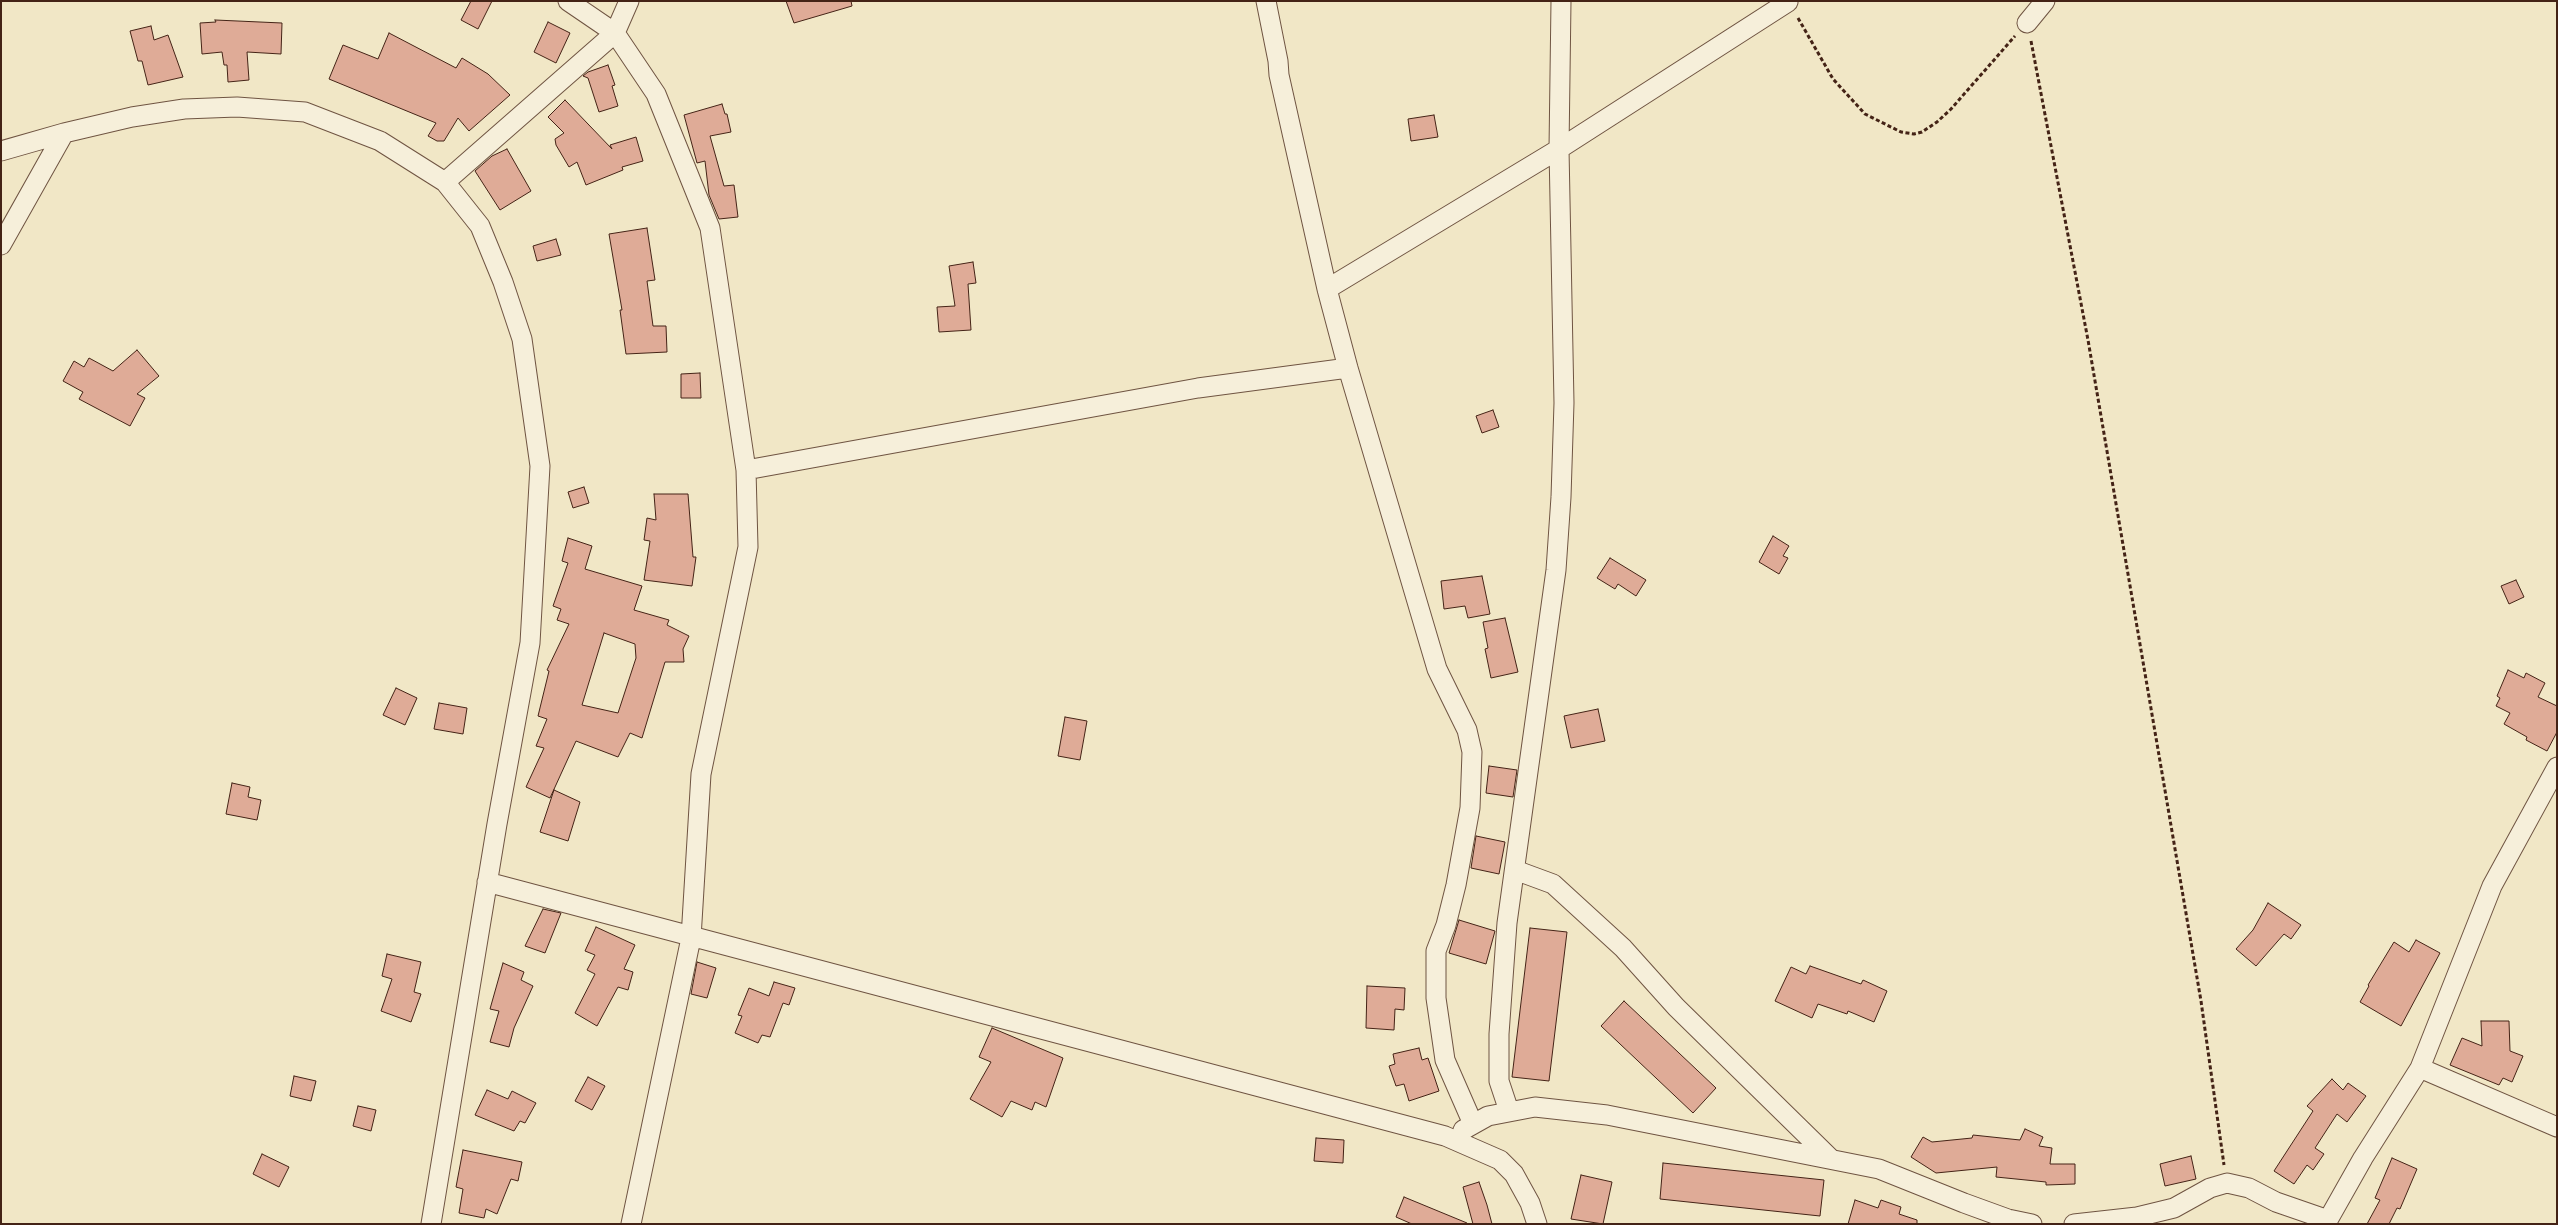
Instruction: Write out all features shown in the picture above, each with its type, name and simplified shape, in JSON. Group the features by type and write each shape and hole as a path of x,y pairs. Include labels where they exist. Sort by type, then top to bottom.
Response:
{"street":[{"path":"568,1 615,33 656,94 710,228 746,470 748,547 701,774 691,938 631,1224"},
{"path":"445,182 615,33 629,1"},
{"path":"1266,1 1279,75 1327,288 1348,368 1437,669 1467,730 1472,752 1472,792 1456,884 1446,925 1436,951 1436,998 1445,1060 1473,1124"},
{"path":"1509,1111 1499,1080 1499,1034 1507,923 1557,552 1564,404 1559,149 1561,1"},
{"path":"2028,23 2045,1"},
{"path":"1327,288 1559,149 1788,2"},
{"path":"1,151 64,133 132,117 184,109 237,107 305,112 380,140 445,182 480,226 503,282 522,339 540,466 530,643 431,1224"},
{"path":"1,245 64,133"},
{"path":"746,470 1198,388 1348,368"},
{"path":"2074,1224 2137,1217 2174,1208 2210,1188 2227,1183 2249,1188 2276,1202 2328,1222 2363,1158 2420,1068 2492,886 2557,768"},
{"path":"1515,870 1553,884 1609,935 1676,1007 1831,1159"},
{"path":"488,882 691,938 1445,1136 1500,1160 1514,1174 1530,1203 1537,1224"},
{"path":"2420,1068 2557,1127"},
{"path":"1445,1136 1488,1116 1535,1107 1607,1115 1879,1169 2008,1219 2032,1224"}],"path":[{"path":"1788,2 1834,79 1865,114 1901,132 1914,134 1922,132 1937,122 1951,109 2028,23"},
{"path":"2028,23 2091,359 2201,1001 2227,1183"}],"building":[{"path":"471,1 492,1 478,29 461,20"},
{"path":"786,1 851,1 852,6 794,23"},
{"path":"215,20 282,23 281,54 247,52 249,80 228,82 227,65 224,65 222,52 202,54 200,23 216,22"},
{"path":"548,22 570,33 556,63 534,52"},
{"path":"151,26 154,40 168,35 183,77 148,85 142,61 138,61 130,31"},
{"path":"389,33 456,68 462,58 488,74 510,95 469,131 458,118 444,141 437,141 428,136 436,123 329,79 343,45 378,59"},
{"path":"608,65 615,85 612,86 618,106 599,112 588,78 583,76 588,72"},
{"path":"565,100 612,149 610,145 636,137 643,161 622,167 623,170 586,185 577,162 569,167 556,145 555,139 564,133 548,117"},
{"path":"722,104 725,114 727,114 731,132 710,136 724,186 734,185 738,217 719,219 709,195 705,161 697,163 684,115"},
{"path":"1434,115 1438,137 1411,141 1408,119"},
{"path":"507,149 531,191 500,210 475,171 492,156"},
{"path":"647,228 655,280 647,281 653,326 666,326 667,352 626,354 620,310 622,310 609,234"},
{"path":"556,239 561,255 537,261 533,246"},
{"path":"973,262 976,283 968,284 971,330 939,332 937,307 955,306 949,266"},
{"path":"137,350 159,376 137,394 145,398 130,426 79,399 83,392 63,381 74,361 84,367 89,358 113,371"},
{"path":"700,373 701,398 681,398 681,374"},
{"path":"1493,410 1499,427 1482,433 1476,416"},
{"path":"584,487 589,503 573,508 568,492"},
{"path":"654,494 688,494 693,557 696,557 692,586 644,580 650,541 644,540 647,518 656,520"},
{"path":"1773,536 1789,546 1783,556 1788,558 1779,574 1759,562"},
{"path":"568,538 592,546 585,569 642,586 634,610 669,620 667,625 689,636 683,649 684,662 665,662 642,738 630,733 618,757 576,741 550,798 526,787 544,748 536,746 547,719 538,716 549,671 547,670 569,624 557,620 561,609 553,606 568,563 562,561","holes":["604,633 635,644 636,658 618,713 582,705"]},
{"path":"1610,558 1646,580 1636,596 1618,584 1615,589 1597,578"},
{"path":"1482,576 1490,614 1468,618 1465,606 1444,609 1441,581"},
{"path":"2516,580 2524,597 2509,604 2501,586"},
{"path":"1505,618 1518,672 1491,678 1485,649 1488,648 1483,622"},
{"path":"2508,670 2524,678 2526,673 2545,683 2538,697 2557,706 2557,732 2547,751 2526,740 2527,737 2504,724 2510,713 2496,706 2500,698 2497,696"},
{"path":"396,688 417,698 405,725 383,715"},
{"path":"439,703 467,708 463,734 434,729"},
{"path":"1598,709 1605,741 1571,748 1564,716"},
{"path":"1065,717 1087,721 1080,760 1058,756"},
{"path":"1489,766 1517,770 1513,797 1486,793"},
{"path":"232,783 250,787 248,797 261,800 257,820 226,814"},
{"path":"554,790 580,802 568,841 540,832"},
{"path":"1476,836 1505,842 1499,874 1471,868"},
{"path":"2268,903 2301,925 2291,939 2284,934 2256,966 2236,949 2253,930"},
{"path":"543,909 561,913 545,953 525,946"},
{"path":"1459,920 1495,931 1486,964 1449,953"},
{"path":"596,927 635,945 624,969 633,972 628,990 618,987 597,1026 575,1013 595,974 587,970 595,955 585,951"},
{"path":"1530,928 1567,932 1549,1081 1512,1077"},
{"path":"2416,940 2440,953 2401,1026 2360,1002 2394,942 2409,952"},
{"path":"387,954 421,962 414,992 421,994 411,1022 381,1011 392,979 382,976"},
{"path":"697,962 716,968 707,998 691,994"},
{"path":"503,963 524,972 521,980 533,986 514,1028 509,1047 490,1042 499,1011 490,1009"},
{"path":"1810,966 1861,984 1863,980 1887,991 1874,1022 1848,1011 1847,1014 1818,1004 1812,1018 1775,1001 1791,967 1806,974"},
{"path":"774,982 795,988 789,1005 783,1003 770,1037 762,1035 758,1043 735,1033 742,1016 738,1015 749,988 769,996"},
{"path":"1367,986 1405,988 1404,1010 1395,1009 1394,1030 1366,1028"},
{"path":"1624,1001 1716,1088 1693,1113 1601,1026"},
{"path":"2481,1021 2509,1021 2510,1051 2523,1056 2512,1082 2503,1078 2499,1085 2450,1065 2462,1038 2482,1046"},
{"path":"992,1028 1063,1058 1046,1107 1035,1102 1032,1110 1011,1101 1002,1117 970,1099 991,1062 979,1057"},
{"path":"1419,1048 1422,1060 1428,1058 1439,1091 1409,1101 1404,1084 1396,1086 1389,1066 1395,1064 1393,1054"},
{"path":"294,1076 316,1081 311,1101 290,1096"},
{"path":"588,1077 605,1086 592,1110 575,1101"},
{"path":"2332,1079 2343,1090 2348,1083 2366,1096 2347,1122 2337,1114 2315,1148 2324,1154 2313,1170 2307,1165 2294,1184 2274,1171 2313,1111 2307,1106"},
{"path":"487,1090 508,1099 512,1091 536,1103 525,1123 520,1121 514,1131 475,1115"},
{"path":"358,1106 376,1110 371,1131 353,1126"},
{"path":"2025,1129 2043,1137 2039,1146 2052,1148 2050,1164 2075,1164 2075,1184 2046,1185 2046,1182 1996,1177 1997,1167 1936,1173 1911,1157 1923,1137 1932,1142 1972,1138 1973,1135 2020,1140"},
{"path":"1316,1138 1344,1140 1343,1163 1314,1161"},
{"path":"463,1150 522,1162 518,1181 511,1179 497,1214 486,1209 484,1218 459,1213 463,1189 456,1187"},
{"path":"262,1154 289,1167 279,1187 253,1174"},
{"path":"2191,1156 2196,1179 2165,1186 2160,1164"},
{"path":"2392,1158 2417,1169 2400,1209 2397,1208 2389,1224 2367,1224 2380,1200 2375,1198"},
{"path":"1663,1163 1824,1180 1820,1216 1660,1199"},
{"path":"1581,1175 1612,1182 1603,1224 1571,1219"},
{"path":"1479,1182 1492,1224 1473,1224 1463,1187"},
{"path":"1404,1197 1467,1224 1412,1224 1396,1217"},
{"path":"1855,1200 1878,1208 1881,1200 1901,1207 1899,1214 1917,1220 1917,1224 1848,1224"}]}
